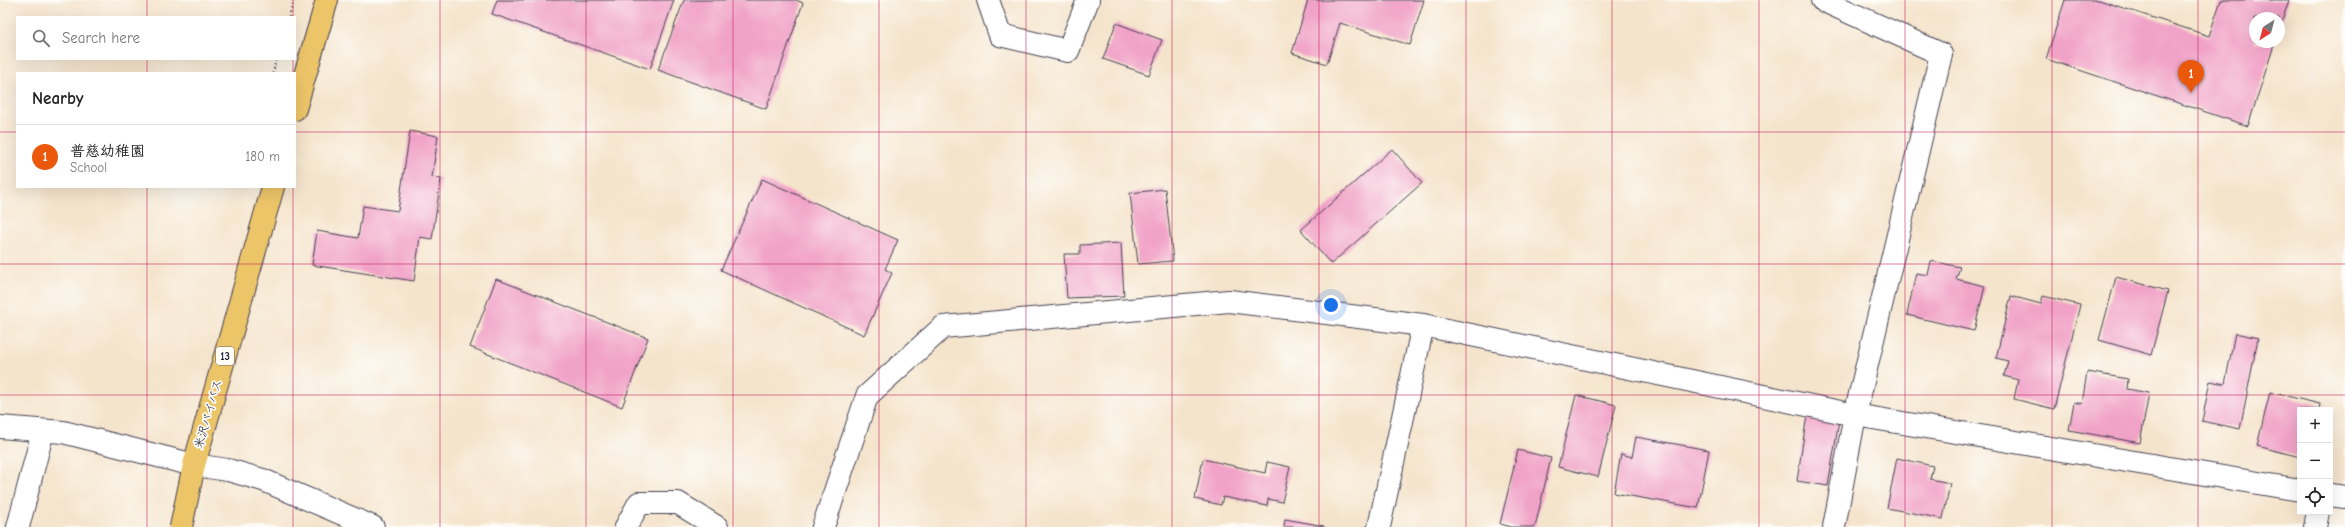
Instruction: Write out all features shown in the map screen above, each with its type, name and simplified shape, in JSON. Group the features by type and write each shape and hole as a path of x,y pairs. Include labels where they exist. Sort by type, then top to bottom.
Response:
{"highway":[{"path":"296,106 327,0"},
{"name":"米沢バイパス","path":"181,527 194,465 273,188"}],"street":[{"path":"988,0 1000,35 1068,51 1088,0"},
{"path":"1822,0 1941,54 1856,414 1834,527"},
{"path":"823,527 867,396 943,327 1229,301 1423,325 1856,414 2297,489"},
{"path":"1380,527 1423,325"},
{"path":"0,426 64,432 194,465 228,470 263,480 373,527"},
{"path":"18,527 43,431"},
{"path":"2333,495 2345,497"},
{"path":"626,527 639,503 678,503 717,527"},
{"path":"2315,527 2317,515"}],"path":[{"path":"288,16 294,0"},
{"path":"272,72 276,60"}],"building":[{"path":"497,0 674,0 650,69 492,14"},
{"path":"684,0 796,0 803,3 766,109 658,70"},
{"path":"1308,0 1424,0 1410,45 1340,23 1327,64 1292,53"},
{"path":"2065,0 2099,0 2209,36 2221,0 2289,0 2285,12 2249,12 2249,48 2273,48 2248,126 2046,59"},
{"path":"1116,23 1162,40 1149,75 1103,59"},
{"path":"410,131 438,136 432,177 441,179 432,239 420,237 414,281 312,265 317,231 358,238 363,206 398,211"},
{"path":"1392,149 1422,183 1331,264 1301,230"},
{"path":"762,179 898,240 885,269 892,273 864,335 721,270"},
{"path":"1165,189 1173,261 1138,264 1130,193"},
{"path":"1121,243 1124,296 1067,298 1064,254 1080,254 1080,245"},
{"path":"1931,261 1960,267 1956,279 1985,286 1974,331 1907,315 1916,273 1928,275"},
{"path":"2116,277 2168,291 2151,355 2099,340"},
{"path":"496,279 648,338 622,407 470,347"},
{"path":"2011,296 2041,304 2043,296 2080,305 2054,409 2014,399 2018,380 2004,376 2008,361 1996,358"},
{"path":"2235,333 2258,338 2240,429 2202,421 2210,381 2225,384"},
{"path":"2087,372 2128,379 2127,389 2149,393 2140,443 2069,430 2074,402 2082,404"},
{"path":"2270,392 2320,404 2320,407 2297,407 2297,456 2257,446"},
{"path":"1576,395 1616,405 1598,477 1558,467"},
{"path":"1807,415 1839,421 1828,486 1797,481"},
{"path":"1636,437 1709,450 1698,508 1614,493 1621,454 1632,457"},
{"path":"1518,450 1551,458 1535,527 1512,527 1500,524"},
{"path":"1897,458 1933,466 1930,479 1950,483 1943,519 1887,508"},
{"path":"1203,459 1265,473 1267,462 1290,467 1282,502 1268,499 1267,506 1223,497 1221,505 1195,499"},
{"path":"1285,519 1324,526 1324,527 1284,527"}],"place":[{"name":"普慈幼稚園","path":"2191,93"}]}
